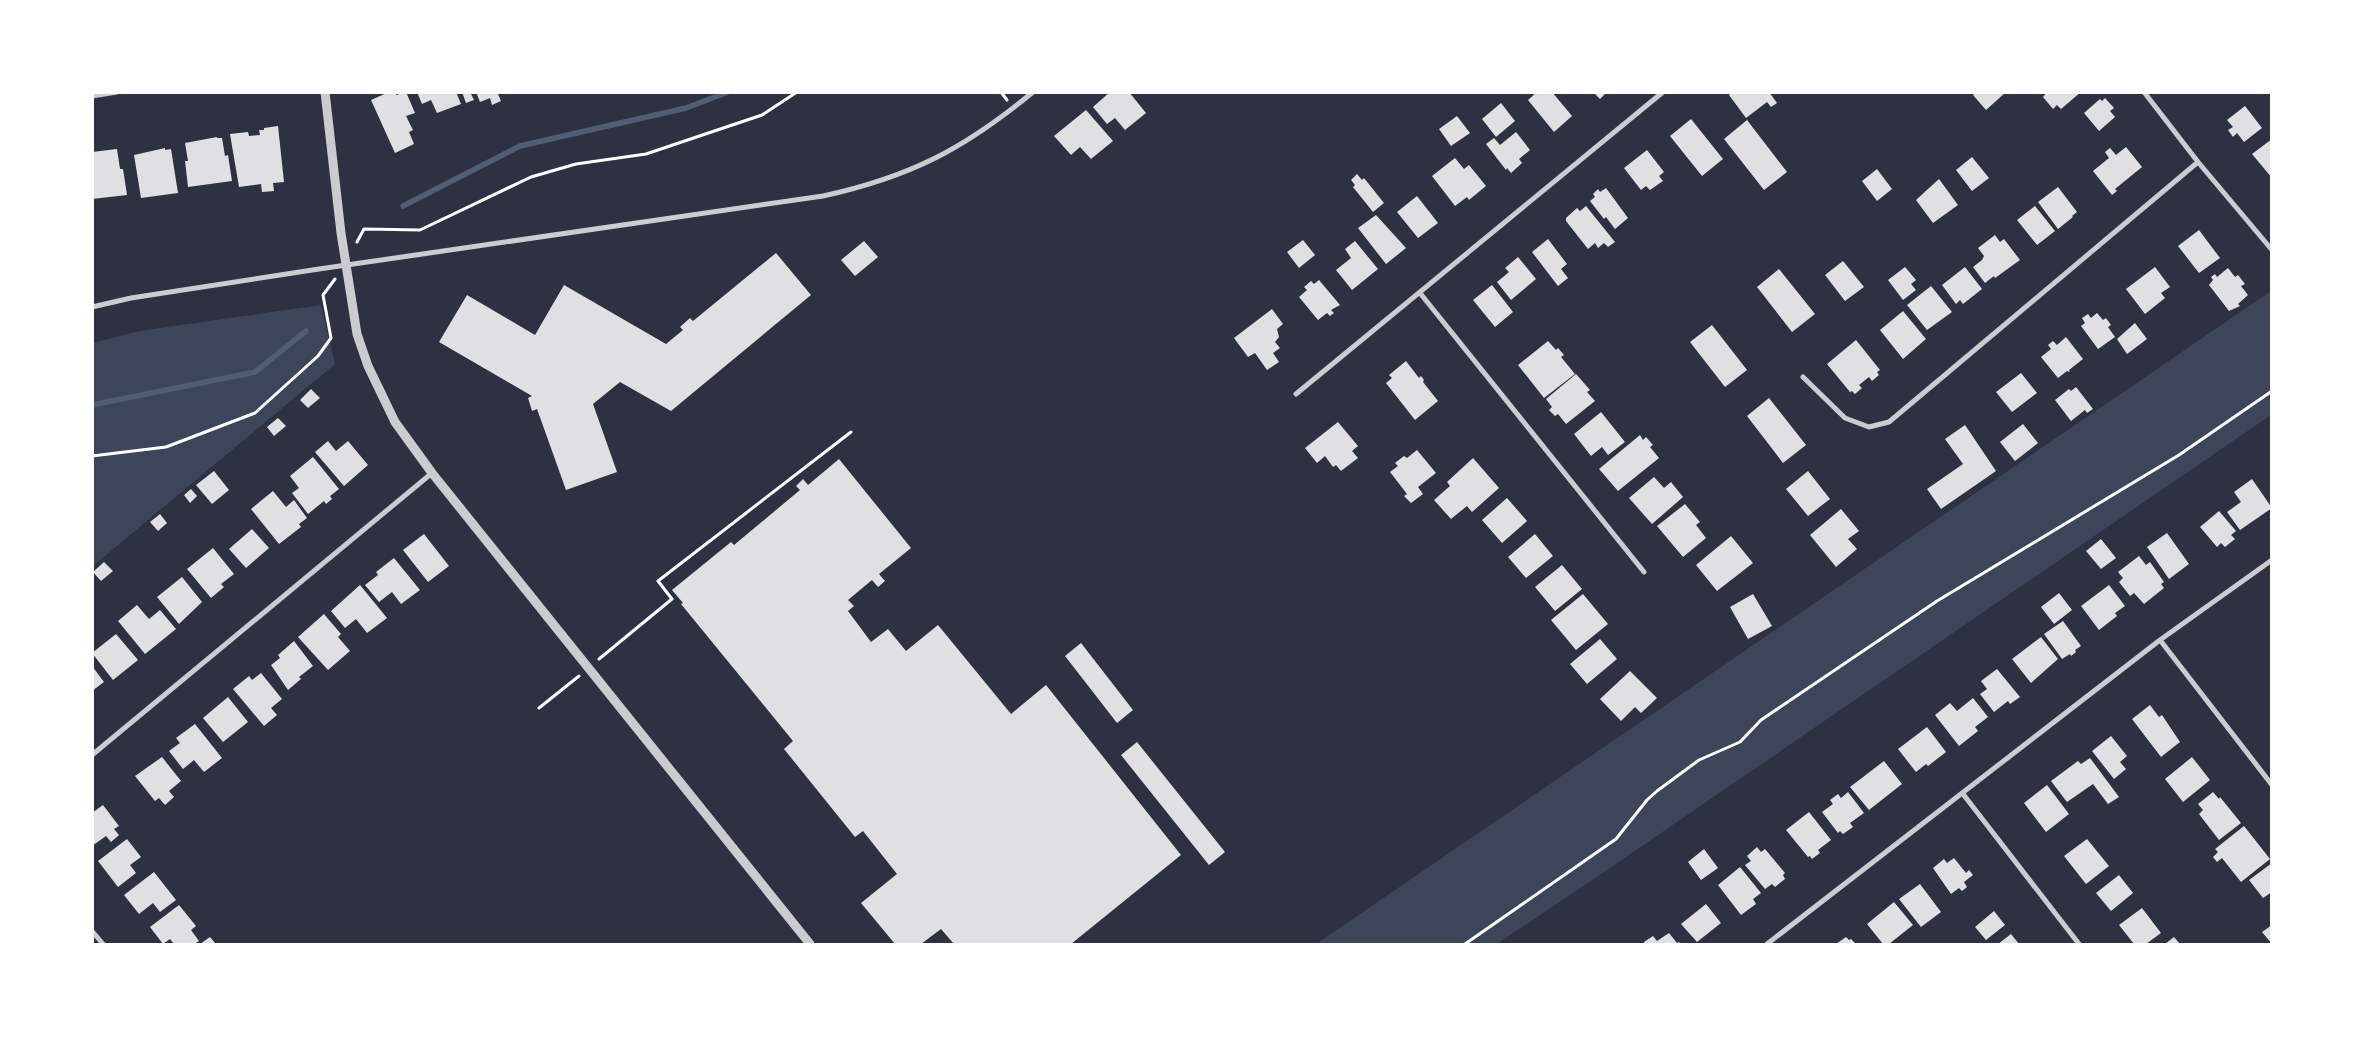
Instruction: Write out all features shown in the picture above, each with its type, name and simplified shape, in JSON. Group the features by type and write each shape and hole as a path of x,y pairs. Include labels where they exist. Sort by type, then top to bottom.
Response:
{"street":[{"path":"92,96 117,92"},
{"path":"325,92 346,265 357,334 368,366 395,422 432,473 810,944"},
{"path":"92,307 131,298 822,196 858,188 890,178 944,155 993,125 1032,92"},
{"path":"1296,394 1663,92"},
{"path":"2144,92 2198,162 2272,250"},
{"path":"1803,377 1845,418 1869,427 1889,422 2198,162"},
{"path":"1420,293 1644,572"},
{"path":"92,756 432,473"},
{"path":"1767,944 2160,640 2272,560"},
{"path":"2160,640 2272,784"},
{"path":"1963,794 2079,944"},
{"path":"92,931 103,944"}],"path":[{"path":"1464,944 1616,838 1647,800 1699,760 1740,742 1761,720 1912,617 2179,455 2272,391"},
{"path":"539,708 672,599 658,582 852,432"}],"shaded area":[{"path":"2271,291 2271,415 1588,883 1497,944 1316,944"},
{"path":"321,305 335,364 93,566 93,343 139,331"}],"building":[{"path":"389,92 396,92 396,95 406,92 415,113 406,116 413,130 409,132 414,144 395,153 371,100"},
{"path":"417,92 456,92 461,104 437,113 431,100 422,104"},
{"path":"462,92 470,92 474,100 466,103"},
{"path":"476,92 502,92 498,94 501,101 492,105 490,98 480,102"},
{"path":"1110,92 1129,92 1146,113 1125,130 1115,118 1107,124 1093,107"},
{"path":"1537,92 1552,92 1572,116 1554,132 1528,100"},
{"path":"1593,92 1607,92 1600,99"},
{"path":"1732,92 1769,92 1777,103 1771,107 1767,102 1746,118 1729,95"},
{"path":"1977,92 2006,92 1986,110 1973,95"},
{"path":"2047,92 2081,92 2061,109 2057,105 2053,109 2043,97"},
{"path":"2105,98 2114,108 2110,111 2115,117 2099,131 2084,113 2100,99 2102,101"},
{"path":"1501,103 1515,121 1496,137 1482,119"},
{"path":"2245,106 2262,128 2244,142 2237,133 2233,137 2228,130 2233,127 2227,120"},
{"path":"1086,110 1113,141 1091,159 1080,147 1071,155 1054,136"},
{"path":"1457,116 1470,133 1451,146 1439,129"},
{"path":"1691,119 1723,159 1702,176 1670,136"},
{"path":"1747,120 1787,172 1764,190 1724,139"},
{"path":"278,126 284,182 273,183 274,191 262,192 261,184 239,187 230,134 248,132 249,136 260,135 259,130"},
{"path":"1516,132 1530,150 1519,159 1522,163 1511,173 1507,168 1506,170 1486,144 1494,138 1500,145"},
{"path":"217,137 222,138 225,156 228,155 232,181 188,187 185,161 188,161 185,143"},
{"path":"2272,139 2272,178 2252,154"},
{"path":"2126,147 2142,167 2115,189 2117,191 2112,195 2093,171 2109,158 2105,152 2110,148 2116,155"},
{"path":"165,148 165,150 171,149 178,193 141,198 134,155"},
{"path":"117,149 120,169 123,169 127,195 92,199 92,152"},
{"path":"1647,150 1664,172 1659,176 1663,181 1650,190 1646,186 1641,190 1624,168"},
{"path":"1972,157 1989,178 1972,191 1956,170"},
{"path":"1455,158 1464,169 1469,165 1486,186 1469,200 1467,197 1455,206 1432,176"},
{"path":"1877,169 1892,189 1877,201 1862,181"},
{"path":"1357,174 1362,180 1364,178 1384,203 1373,212 1353,187 1355,185 1351,180"},
{"path":"1939,179 1958,205 1933,223 1916,200"},
{"path":"2058,187 2077,212 2058,229 2038,202"},
{"path":"1606,188 1628,218 1615,229 1606,217 1604,219 1590,201 1595,197 1593,194 1598,189 1600,192"},
{"path":"1417,196 1438,223 1418,238 1397,212"},
{"path":"1586,206 1615,242 1608,247 1604,243 1598,248 1595,243 1588,249 1566,221 1566,218 1577,208 1580,211"},
{"path":"2035,206 2055,231 2037,245 2017,220"},
{"path":"1376,215 1406,248 1386,264 1358,228"},
{"path":"2199,230 2220,258 2199,273 2178,246"},
{"path":"1995,235 2000,242 2004,239 2020,260 1985,283 1973,267 1984,256 1978,248"},
{"path":"1548,239 1567,264 1561,269 1568,278 1558,286 1532,252"},
{"path":"1303,240 1315,255 1299,268 1287,252"},
{"path":"864,241 878,257 855,276 841,260"},
{"path":"1355,241 1378,269 1352,290 1336,270 1351,258 1345,249"},
{"path":"776,253 811,295 671,411 620,382 593,404 617,472 566,490 537,409 532,411 528,398 532,396 439,342 467,295 535,335 564,285 666,344 683,330 680,327 690,318 693,321"},
{"path":"1518,257 1536,279 1511,300 1497,282 1509,272 1505,268"},
{"path":"1843,261 1864,287 1845,301 1825,275"},
{"path":"1905,267 1916,280 1911,284 1916,290 1903,300 1888,280"},
{"path":"1965,267 1982,289 1963,304 1960,300 1956,304 1942,285"},
{"path":"2155,267 2170,287 2161,293 2165,298 2145,314 2126,289"},
{"path":"2228,268 2235,277 2238,275 2245,284 2241,286 2248,295 2238,304 2240,306 2229,311 2209,285 2213,280 2211,277 2215,274 2217,277"},
{"path":"1779,269 1815,314 1792,332 1757,287"},
{"path":"1319,280 1340,305 1331,310 1334,313 1330,316 1327,313 1318,320 1299,297 1307,290 1304,287 1311,281 1314,284"},
{"path":"1492,285 1513,312 1495,327 1473,300"},
{"path":"1931,286 1952,312 1927,330 1907,305"},
{"path":"1272,309 1283,324 1277,329 1279,337 1275,342 1280,348 1273,353 1279,362 1267,370 1255,353 1248,357 1234,338"},
{"path":"1903,311 1926,339 1903,359 1880,330"},
{"path":"2097,313 2103,320 2106,318 2111,325 2108,327 2115,337 2098,349 2081,326 2085,323 2082,318 2088,314 2091,318"},
{"path":"2135,323 2147,339 2127,354 2117,339"},
{"path":"1712,325 1747,370 1725,387 1690,342"},
{"path":"2066,337 2083,359 2069,370 2070,372 2067,371 2058,378 2041,357 2051,349 2048,345 2053,341 2057,345"},
{"path":"1856,340 1880,370 1877,372 1879,375 1872,381 1869,377 1859,385 1862,388 1855,394 1852,391 1850,392 1827,364"},
{"path":"1548,341 1556,350 1558,348 1564,355 1561,357 1575,374 1544,398 1518,365"},
{"path":"1406,361 1419,378 1421,376 1424,380 1423,382 1438,401 1415,420 1386,383 1392,378 1389,375"},
{"path":"2021,373 2037,393 2012,412 1996,392"},
{"path":"1576,374 1590,390 1587,392 1595,401 1566,424 1558,414 1555,416 1549,410 1552,407 1546,399"},
{"path":"2076,387 2093,409 2087,413 2085,410 2071,421 2055,400 2069,389 2071,391"},
{"path":"311,389 320,398 308,408 300,400"},
{"path":"1769,398 1806,445 1783,463 1747,416"},
{"path":"1601,412 1625,442 1608,455 1602,447 1591,456 1574,434"},
{"path":"278,418 286,426 274,436 267,427"},
{"path":"1338,422 1358,446 1352,451 1358,458 1341,471 1336,465 1333,467 1325,456 1317,463 1305,448"},
{"path":"2023,424 2038,443 2015,461 2000,442"},
{"path":"1965,425 1996,471 1941,509 1927,489 1963,464 1945,439"},
{"path":"1640,435 1643,440 1646,437 1653,445 1650,447 1659,458 1618,491 1599,469"},
{"path":"328,441 336,451 348,441 368,465 344,486 315,452"},
{"path":"1417,450 1436,473 1418,487 1423,494 1411,503 1404,496 1407,494 1390,472 1398,466 1395,463 1404,456 1407,458"},
{"path":"313,457 339,489 330,496 332,499 326,504 324,501 308,514 292,493 299,488 290,476"},
{"path":"1473,458 1499,488 1472,512 1467,506 1451,519 1434,500 1450,486 1447,482"},
{"path":"839,459 911,548 879,574 885,581 878,587 872,580 848,600 854,606 848,611 871,642 888,629 906,651 938,625 1011,714 1046,685 1181,855 1071,944 954,944 941,929 921,944 895,944 861,903 897,874 863,831 855,837 784,749 793,741 681,604 683,603 672,590 731,542 734,545 800,490 796,486 803,479 808,485"},
{"path":"214,471 229,490 212,504 196,485"},
{"path":"1808,471 1830,499 1808,516 1786,489"},
{"path":"1654,477 1664,488 1671,482 1683,497 1652,524 1629,498"},
{"path":"2252,479 2272,508 2240,530 2227,512 2241,502 2234,492"},
{"path":"191,489 197,496 190,503 184,495"},
{"path":"273,491 286,507 294,500 307,518 299,524 301,527 279,544 251,509"},
{"path":"1507,498 1527,521 1502,543 1482,520"},
{"path":"1685,504 1700,522 1696,525 1706,538 1683,557 1657,526"},
{"path":"1841,509 1859,531 1848,539 1857,549 1836,567 1810,535"},
{"path":"2219,511 2236,531 2231,535 2235,539 2225,547 2221,543 2217,547 2200,527"},
{"path":"160,514 167,523 158,531 150,522"},
{"path":"252,529 269,548 246,568 229,549"},
{"path":"2167,533 2189,564 2169,579 2147,547"},
{"path":"424,534 449,566 428,582 403,550"},
{"path":"1535,534 1553,556 1526,578 1508,557"},
{"path":"1731,536 1753,563 1717,591 1696,565"},
{"path":"2101,539 2116,558 2101,569 2086,551"},
{"path":"213,548 234,574 221,584 224,587 211,598 187,569"},
{"path":"2139,556 2146,565 2150,562 2164,582 2161,584 2164,588 2144,604 2134,593 2130,596 2119,582 2123,578 2118,572"},
{"path":"394,558 420,590 401,604 392,592 379,602 365,585 378,575 376,572"},
{"path":"104,562 113,571 101,581 93,572"},
{"path":"1562,565 1582,589 1555,611 1535,587"},
{"path":"182,577 202,602 179,624 157,597"},
{"path":"360,585 387,618 367,633 356,619 345,628 331,611"},
{"path":"2109,585 2125,606 2115,613 2117,616 2099,630 2081,606"},
{"path":"2059,593 2072,610 2054,624 2041,607"},
{"path":"1583,594 1608,624 1576,650 1551,620"},
{"path":"1753,594 1772,626 1748,639 1730,607"},
{"path":"137,605 149,619 160,610 176,629 145,654 118,621"},
{"path":"324,614 341,634 338,637 350,651 328,670 298,637"},
{"path":"2063,621 2081,646 2071,656 2070,654 2062,659 2044,634"},
{"path":"116,634 138,660 113,680 92,653"},
{"path":"2041,637 2058,659 2031,683 2012,659"},
{"path":"1600,639 1617,659 1587,684 1570,664"},
{"path":"294,641 313,666 299,677 301,679 288,690 271,665 280,658 278,655"},
{"path":"1081,643 1133,710 1117,723 1065,656"},
{"path":"92,666 104,682 92,691"},
{"path":"1997,669 2020,697 2010,704 2008,701 1994,712 1980,694 1987,689 1981,681"},
{"path":"1630,671 1657,698 1641,713 1635,707 1621,721 1600,699"},
{"path":"261,673 282,699 271,708 277,715 264,726 233,689 249,676 252,680"},
{"path":"228,697 248,722 223,742 203,718"},
{"path":"1973,698 1988,717 1975,727 1978,731 1959,746 1935,715 1950,703 1957,711"},
{"path":"2150,705 2159,717 2162,715 2180,742 2161,757 2132,719"},
{"path":"195,724 222,758 204,772 194,760 183,769 169,751 180,743 176,738"},
{"path":"1927,727 1946,752 1928,766 1926,764 1916,772 1898,749"},
{"path":"2111,736 2127,756 2120,762 2126,769 2114,779 2092,751"},
{"path":"1137,742 1225,852 1209,865 1121,755"},
{"path":"162,757 181,781 169,791 174,797 165,805 159,798 155,801 135,776"},
{"path":"2192,757 2210,780 2183,802 2165,779"},
{"path":"2090,758 2119,797 2108,804 2093,784 2067,802 2051,781 2078,761 2081,764"},
{"path":"1884,761 1902,784 1869,810 1850,787"},
{"path":"2047,785 2069,814 2046,832 2024,803"},
{"path":"1848,792 1864,813 1850,823 1853,827 1843,834 1840,831 1838,833 1822,812 1833,804 1830,800 1838,794 1841,798"},
{"path":"2213,792 2219,799 2220,797 2241,823 2219,840 2199,814 2203,810 2198,804"},
{"path":"103,805 119,826 114,829 119,835 111,842 106,836 92,846 92,813"},
{"path":"1809,812 1831,840 1818,850 1820,853 1812,859 1810,856 1808,857 1786,830"},
{"path":"2244,826 2270,859 2241,882 2222,858 2217,862 2213,857 2218,852 2215,849"},
{"path":"127,839 141,857 130,865 136,873 118,887 98,861"},
{"path":"2087,839 2109,866 2086,884 2064,856"},
{"path":"1757,847 1761,852 1765,849 1785,873 1783,875 1785,879 1775,887 1772,884 1765,889 1745,865 1751,861 1747,856"},
{"path":"1704,849 1718,868 1701,880 1688,862"},
{"path":"1954,858 1966,873 1969,870 1973,875 1964,882 1967,887 1962,891 1959,888 1951,894 1933,868 1944,859 1947,863"},
{"path":"2272,863 2272,892 2263,898 2249,880"},
{"path":"1740,867 1761,893 1753,899 1756,904 1741,915 1718,885"},
{"path":"154,872 176,900 160,912 153,903 139,914 124,895"},
{"path":"2119,875 2133,893 2111,911 2096,893"},
{"path":"1920,884 1941,912 1921,927 1899,899"},
{"path":"1894,902 1913,925 1889,944 1883,944 1867,924"},
{"path":"1706,904 1721,923 1697,942 1681,924"},
{"path":"179,905 196,926 191,930 199,941 194,944 174,944 170,939 163,944 150,927"},
{"path":"2142,908 2161,933 2146,944 2134,944 2119,925"},
{"path":"1994,911 2005,925 1986,940 1975,927"},
{"path":"2272,925 2272,944 2262,932"},
{"path":"1669,933 1677,943 1681,944 1645,944 1644,942 1653,936 1657,941"},
{"path":"2011,934 2019,944 1998,944"},
{"path":"210,937 216,944 200,944"},
{"path":"1846,937 1856,944 1836,944"},
{"path":"2174,937 2180,944 2165,944"}],"waterway":[{"path":"403,206 520,146 686,108 728,92"},
{"path":"92,405 255,372 306,331"}]}
